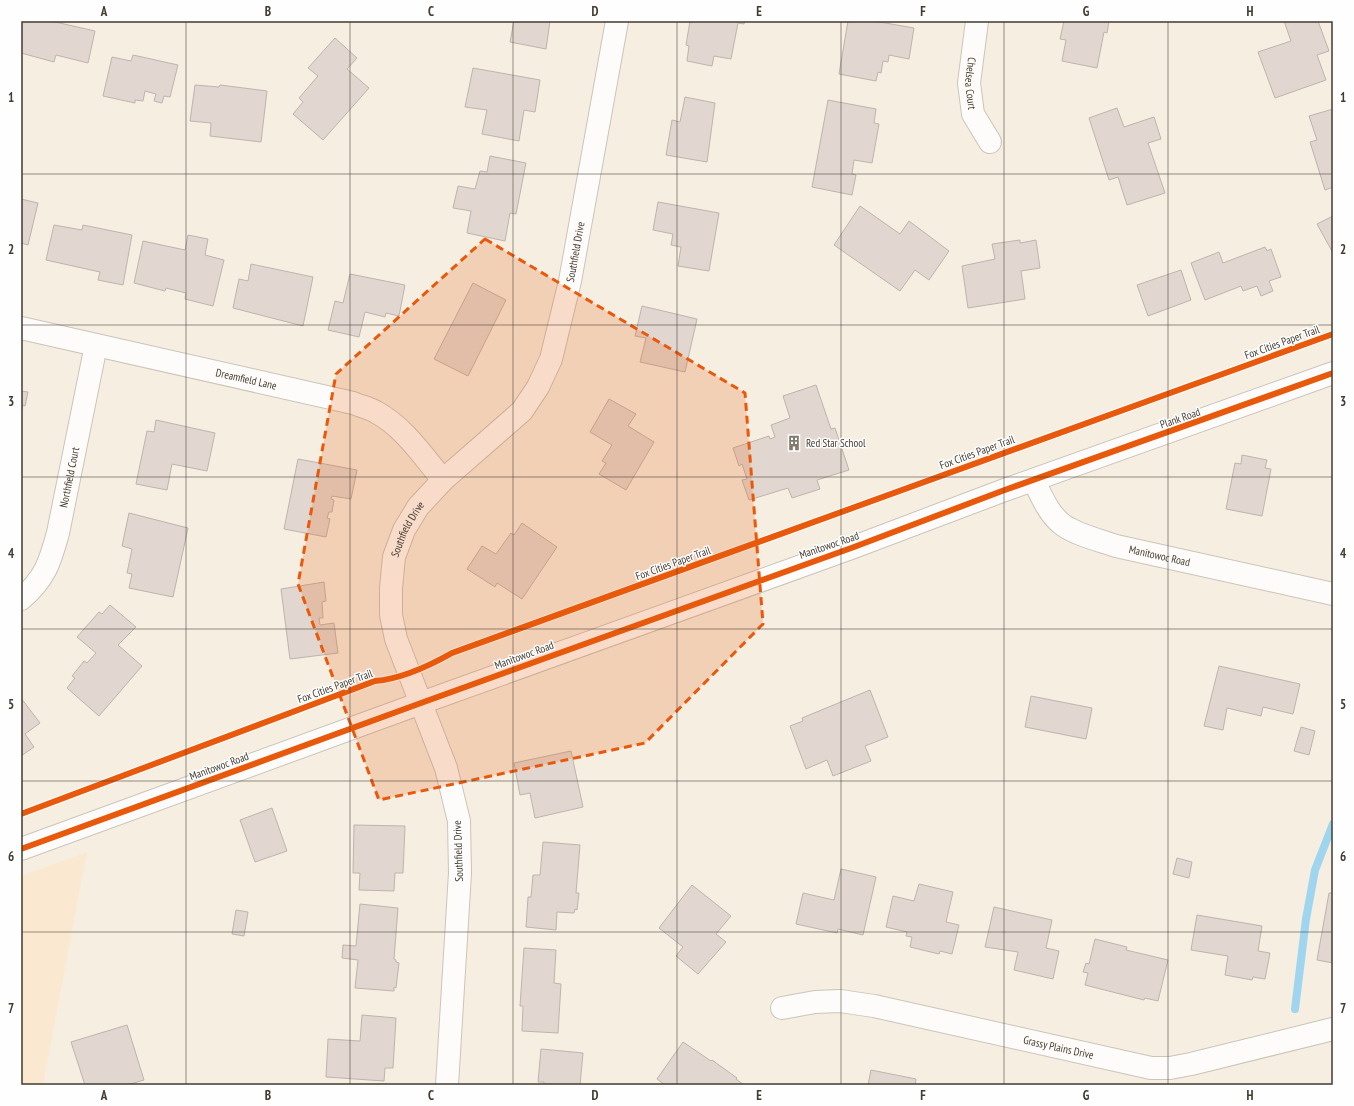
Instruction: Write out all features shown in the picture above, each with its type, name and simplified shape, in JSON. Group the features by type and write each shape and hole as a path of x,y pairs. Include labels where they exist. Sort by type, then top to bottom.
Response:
{"street":[{"name":"Southfield Drive","path":"447,1085 460,873 459,821 446,768 421,702 404,664 396,639 392,615 391,588 394,557 404,530 418,507 443,480 522,411 538,387 551,359 570,281 617,21"},
{"name":"Chelsea Court","path":"977,21 968,83 973,114 990,142"},
{"name":"Dreamfield Lane","path":"21,328 353,403 376,412 392,422 407,437 443,480"},
{"name":"Northfield Court","path":"21,599 43,577 51,557 58,533 96,345"},
{"name":"Plank Road","path":"1034,481 1333,373"},
{"name":"Manitowoc Road","path":"21,850 421,702 707,601 1034,481 1048,508 1063,525 1087,536 1116,546 1333,594"},
{"name":"Grassy Plains Drive","path":"782,1008 815,1002 840,1001 874,1006 1151,1068 1170,1068 1191,1064 1333,1028"}],"highlighted area":[{"path":"485,239 745,393 763,624 645,743 379,800 298,584 336,374"}],"shaded area":[{"path":"87,852 43,1085 21,1085 21,876"}],"building":[{"path":"21,21 51,21 95,31 88,63 56,55 54,62 21,53"},
{"path":"514,21 550,21 546,49 510,42"},
{"path":"690,21 745,21 744,24 738,23 731,59 714,56 712,66 687,61 689,46 686,45"},
{"path":"848,21 874,21 914,28 909,59 889,55 888,62 883,61 881,73 878,72 876,81 839,74"},
{"path":"1064,21 1109,21 1107,33 1104,32 1097,68 1062,61 1066,40 1060,39"},
{"path":"1284,21 1318,21 1329,51 1317,55 1326,80 1275,98 1258,52 1291,41"},
{"path":"335,38 357,58 347,69 369,88 323,140 293,114 303,102 299,98 318,76 308,68"},
{"path":"133,55 178,65 170,97 164,96 162,103 154,101 156,94 145,91 143,101 135,100 135,103 103,96 112,57 131,61"},
{"path":"473,68 540,80 535,112 524,110 519,141 482,134 487,110 465,107"},
{"path":"195,85 219,87 220,85 267,91 261,142 210,136 211,123 190,121"},
{"path":"685,97 715,103 707,162 666,155 672,120 680,122"},
{"path":"828,100 876,109 874,123 879,124 872,163 854,160 852,174 856,175 852,195 812,187"},
{"path":"1117,108 1124,127 1154,117 1161,139 1148,143 1165,193 1127,205 1118,177 1109,180 1089,118"},
{"path":"1333,109 1333,187 1325,190 1310,142 1317,140 1309,116"},
{"path":"490,156 526,163 516,214 510,213 505,241 467,233 471,211 453,208 458,186 475,189 480,171 487,172"},
{"path":"21,199 38,203 28,245 21,243"},
{"path":"658,202 719,213 709,271 678,266 681,247 671,245 673,234 653,230"},
{"path":"860,206 900,234 909,221 949,251 929,280 915,270 900,291 834,245"},
{"path":"1333,216 1333,253 1317,224"},
{"path":"54,225 82,230 83,225 132,235 123,285 98,280 100,272 46,260"},
{"path":"188,235 208,239 205,255 224,260 213,306 185,299 186,293 166,288 165,291 134,283 143,241 185,250"},
{"path":"1020,240 1020,243 1036,240 1040,268 1021,271 1025,299 968,308 962,266 995,259 992,244"},
{"path":"1265,247 1267,251 1271,249 1281,277 1269,281 1273,291 1261,296 1257,286 1243,291 1241,286 1205,300 1191,263 1219,252 1223,263"},
{"path":"251,264 313,277 303,326 233,308 239,279 248,281"},
{"path":"1181,270 1191,300 1148,316 1137,285"},
{"path":"350,274 405,285 399,316 386,313 385,317 365,312 359,337 328,330 335,301 343,303"},
{"path":"473,283 506,300 468,376 434,359"},
{"path":"642,306 697,319 685,372 640,362 646,338 635,336"},
{"name":"Red Star School","path":"816,385 831,429 835,428 849,470 817,480 820,489 792,498 788,488 749,500 742,480 747,479 742,464 739,466 733,448 769,436 770,439 775,437 771,425 790,418 783,396"},
{"path":"21,391 28,392 25,406 23,405 21,414"},
{"path":"609,399 636,414 628,426 654,442 626,490 599,474 606,463 602,461 612,445 590,432"},
{"path":"156,420 215,433 207,471 172,464 167,490 136,484 147,431 154,432"},
{"path":"1242,455 1267,460 1265,468 1271,469 1262,516 1226,509 1235,463 1241,464"},
{"path":"298,459 357,470 351,499 332,496 331,499 334,500 332,512 329,512 327,518 330,519 326,537 284,529"},
{"path":"129,513 188,528 173,597 129,588 132,574 127,573 132,549 122,546"},
{"path":"522,523 557,547 522,599 497,583 495,587 467,569 482,546 496,554 511,533 514,535"},
{"path":"324,582 326,601 322,602 323,618 319,618 320,625 334,623 338,653 290,659 281,589"},
{"path":"110,605 136,627 118,645 142,666 99,716 67,688 75,678 72,676 84,661 87,663 96,653 77,637 99,612 102,614"},
{"path":"1219,666 1300,684 1293,714 1263,707 1261,716 1227,708 1223,730 1204,726"},
{"path":"870,690 888,737 865,746 871,761 833,776 827,760 806,769 790,726 803,721 802,718"},
{"path":"1031,696 1092,708 1086,739 1025,727"},
{"path":"21,698 40,723 25,734 34,747 21,756"},
{"path":"1301,727 1315,731 1309,755 1294,751"},
{"path":"571,751 583,807 535,818 530,793 520,795 514,763"},
{"path":"272,808 287,851 255,862 240,820"},
{"path":"354,825 405,826 403,873 395,873 394,891 359,890 360,873 353,873"},
{"path":"543,842 580,845 576,893 579,893 577,910 575,909 574,913 557,912 556,930 526,927 528,897 531,897 533,875 540,875"},
{"path":"1177,858 1192,862 1189,878 1173,874"},
{"path":"841,869 876,877 863,935 838,929 837,933 796,924 803,893 834,900"},
{"path":"919,884 953,892 946,922 959,925 952,954 940,951 939,954 910,947 912,937 906,936 907,932 886,927 893,896 914,901"},
{"path":"692,885 731,916 716,934 726,942 698,974 676,956 683,947 659,928"},
{"path":"1329,893 1333,893 1333,963 1317,960"},
{"path":"360,904 398,908 394,959 399,963 396,988 394,987 394,991 355,988 358,960 342,958 343,945 356,946"},
{"path":"994,907 1052,920 1046,948 1059,951 1053,979 1014,970 1018,952 985,947"},
{"path":"236,910 248,912 244,936 232,934"},
{"path":"1197,915 1262,926 1258,951 1270,953 1265,979 1253,977 1252,980 1225,975 1228,956 1191,950"},
{"path":"1095,939 1127,947 1126,950 1168,960 1158,1001 1145,998 1144,1000 1085,985 1088,973 1083,972 1086,963 1089,964"},
{"path":"524,948 556,950 554,983 561,984 558,1033 522,1031 523,1006 520,1006"},
{"path":"362,1015 396,1018 393,1068 385,1068 384,1081 326,1077 328,1039 360,1041"},
{"path":"127,1025 144,1080 127,1085 85,1085 71,1042"},
{"path":"683,1042 711,1061 712,1060 737,1078 736,1079 744,1085 665,1085 657,1079"},
{"path":"541,1049 583,1053 580,1085 544,1085 544,1082 538,1082"},
{"path":"871,1070 916,1079 915,1085 868,1085"}],"waterway":[{"path":"1295,1009 1306,919 1315,870 1333,824"}],"cycle path":[{"name":"Fox Cities Paper Trail","path":"21,814 375,681 405,675 434,663 452,653 1333,334"},
{"path":"21,849 854,547 1002,491 1333,373"}],"place":[{"name":"Red Star School","path":"794,443"}]}
